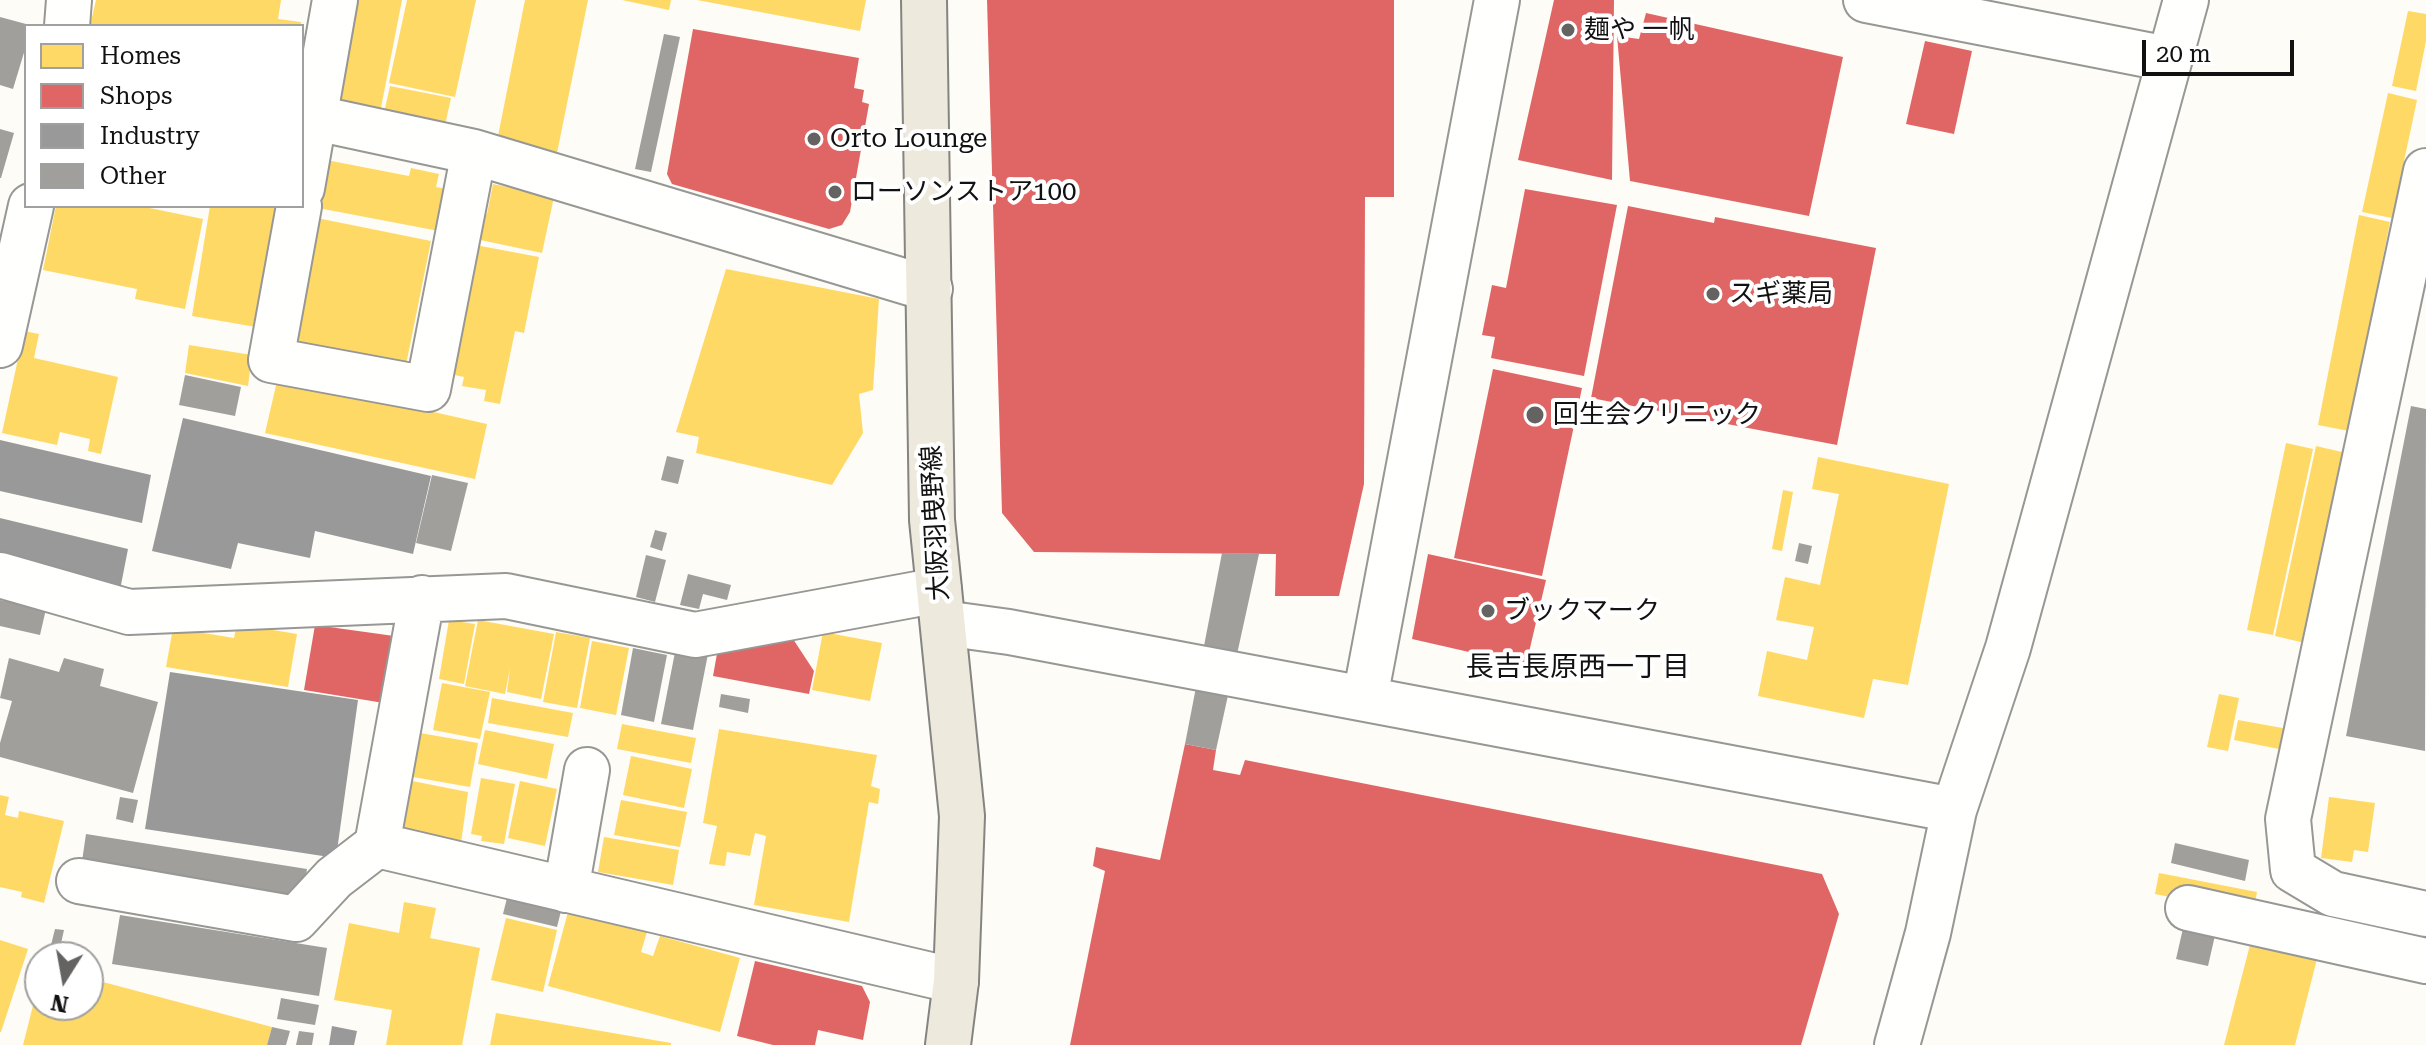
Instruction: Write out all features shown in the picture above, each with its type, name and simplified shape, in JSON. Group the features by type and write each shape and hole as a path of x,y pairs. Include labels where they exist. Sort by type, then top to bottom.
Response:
{"main road":[{"name":"大阪羽曳野線","path":"924,0 932,520 962,816 956,981 948,1045"}],"street":[{"path":"67,24 69,0"},
{"path":"304,164 308,117 335,0"},
{"path":"1365,698 1497,0"},
{"path":"1866,0 2168,59"},
{"path":"1897,1045 1928,933 1954,810 2008,648 2186,0"},
{"path":"308,117 474,152 930,289"},
{"path":"299,208 271,360 428,389 474,152"},
{"path":"2426,171 2288,819 2293,870 2333,894 2426,914"},
{"path":"0,345 31,208"},
{"path":"0,575 129,612 506,596 695,635 941,607 1009,632 1954,810"},
{"path":"79,881 296,919 334,878 377,845 422,598"},
{"path":"566,890 587,770"},
{"path":"377,845 956,981"},
{"path":"2188,908 2426,961"}],"building: Homes":[{"path":"96,0 281,0 278,19 301,22 301,24 90,24"},
{"path":"345,0 402,0 378,123 325,99"},
{"path":"407,0 476,0 455,97 389,83"},
{"path":"525,0 588,0 556,158 496,146"},
{"path":"622,0 671,0 669,10"},
{"path":"697,0 866,0 860,31"},
{"path":"2408,11 2426,14 2426,41 2416,91 2392,86"},
{"path":"390,86 451,98 443,134 382,122"},
{"path":"2388,93 2417,100 2392,218 2362,212"},
{"path":"321,159 409,176 411,168 439,174 436,187 452,190 444,232 313,207"},
{"path":"493,184 554,197 542,253 471,238 476,212 487,214"},
{"path":"56,208 150,208 203,219 185,309 135,299 137,289 43,270"},
{"path":"210,208 275,208 256,327 192,316"},
{"path":"2359,215 2390,222 2349,431 2318,425"},
{"path":"312,217 431,241 405,370 286,347"},
{"path":"470,244 539,257 524,333 515,331 500,404 484,401 486,390 462,386 464,377 445,373"},
{"path":"726,269 879,299 873,390 859,394 863,433 832,485 696,453 699,437 676,432"},
{"path":"24,331 39,334 34,358 118,377 101,454 88,451 90,439 60,432 57,445 2,433"},
{"path":"189,345 252,355 248,386 185,373"},
{"path":"278,377 487,424 475,479 265,433"},
{"path":"2286,443 2313,449 2273,635 2247,630"},
{"path":"2316,446 2346,453 2305,643 2275,636"},
{"path":"1818,457 1949,484 1908,685 1873,679 1864,718 1758,696 1767,651 1807,660 1814,627 1776,620 1785,577 1820,585 1839,494 1812,489"},
{"path":"1783,490 1793,492 1782,551 1772,549"},
{"path":"449,620 475,624 464,684 439,679"},
{"path":"478,620 554,634 541,699 507,692 510,668 505,694 465,686"},
{"path":"237,624 297,634 288,687 166,667 173,628 234,638"},
{"path":"556,632 590,638 577,708 543,702"},
{"path":"823,632 882,643 870,701 812,690"},
{"path":"592,641 629,648 616,715 580,708"},
{"path":"442,683 490,692 480,739 433,730"},
{"path":"2219,694 2239,698 2228,751 2207,747"},
{"path":"492,698 573,713 568,737 488,723"},
{"path":"2238,720 2288,729 2284,750 2234,740"},
{"path":"622,724 696,738 691,763 617,749"},
{"path":"719,729 877,755 871,786 880,789 878,804 869,802 849,922 754,905 766,836 755,833 750,856 727,852 725,866 709,864 717,826 703,823"},
{"path":"485,730 554,744 547,779 478,764"},
{"path":"420,733 478,743 470,787 413,777"},
{"path":"631,756 692,769 684,808 623,795"},
{"path":"481,778 515,784 504,844 481,841 482,836 471,834"},
{"path":"407,780 468,792 461,843 408,834 399,822"},
{"path":"520,781 557,789 545,846 508,838"},
{"path":"0,795 9,797 5,815 18,818 19,811 64,821 44,903 21,897 22,892 0,887"},
{"path":"2329,797 2375,803 2368,852 2354,850 2352,862 2321,858"},
{"path":"621,800 687,812 680,847 614,835"},
{"path":"604,837 679,850 673,885 598,872"},
{"path":"2159,873 2257,892 2253,914 2155,894"},
{"path":"404,902 436,908 430,938 480,948 462,1045 386,1045 392,1010 334,1000 349,923 399,933"},
{"path":"568,912 647,932 641,952 653,956 660,936 740,958 720,1032 548,986"},
{"path":"506,918 557,930 543,992 491,980"},
{"path":"0,940 24,948 24,961 0,1032"},
{"path":"2251,941 2317,959 2295,1045 2224,1045"},
{"path":"104,982 272,1027 267,1045 23,1045 29,1021 104,1021"},
{"path":"496,1013 671,1043 671,1045 490,1045"}],"building: Shops":[{"path":"987,0 1394,0 1394,197 1365,197 1364,484 1339,596 1275,596 1276,554 1034,552 1002,513"},
{"path":"1554,0 1614,0 1612,180 1518,160"},
{"path":"1646,13 1843,57 1809,216 1630,181 1617,36 1639,39"},
{"path":"693,29 859,58 854,88 864,90 862,102 869,104 850,212 842,225 829,229 672,184 667,174"},
{"path":"1925,41 1972,51 1954,134 1906,124"},
{"path":"1525,189 1617,205 1584,376 1491,358 1495,337 1482,335 1492,285 1506,288"},
{"path":"1628,206 1714,223 1715,217 1876,248 1837,445 1591,398"},
{"path":"1493,369 1582,388 1542,576 1454,558"},
{"path":"1428,554 1546,580 1526,665 1412,639"},
{"path":"315,625 394,636 384,703 304,690"},
{"path":"793,639 814,671 809,694 713,676 718,648"},
{"path":"1185,744 1216,750 1213,770 1240,775 1245,760 1822,874 1839,914 1801,1045 1070,1045 1105,871 1093,866 1096,847 1160,860"},
{"path":"755,961 862,986 870,1002 863,1040 818,1030 815,1045 773,1045 737,1036"}],"building: Industry":[{"path":"183,418 431,476 413,554 315,531 310,558 238,543 231,569 152,551"},
{"path":"0,440 151,475 142,523 0,491"},
{"path":"0,518 128,549 120,590 0,557"},
{"path":"170,672 358,700 336,858 145,829"},
{"path":"332,1026 357,1031 354,1045 329,1045"}],"building: Other":[{"path":"0,17 26,24 24,53 13,89 0,85"},
{"path":"664,34 680,37 651,172 635,169"},
{"path":"0,129 14,133 1,178 0,178"},
{"path":"185,375 241,387 235,416 179,405"},
{"path":"2411,406 2426,409 2425,751 2346,736"},
{"path":"667,456 684,460 678,484 661,480"},
{"path":"432,475 468,483 451,551 416,543"},
{"path":"655,530 667,533 662,551 650,547"},
{"path":"1799,543 1812,546 1808,564 1795,561"},
{"path":"1222,553 1259,554 1216,750 1185,744"},
{"path":"646,555 666,560 655,602 636,597"},
{"path":"688,574 731,585 727,600 703,594 699,609 680,605"},
{"path":"0,600 46,609 40,635 0,626"},
{"path":"676,647 708,654 693,730 661,724"},
{"path":"633,648 667,655 654,722 621,715"},
{"path":"9,658 59,672 64,658 104,669 100,686 158,702 133,793 0,757 0,743 12,701 0,698"},
{"path":"721,694 750,699 748,713 719,707"},
{"path":"120,797 138,800 133,823 116,819"},
{"path":"86,834 307,869 302,903 81,868"},
{"path":"2175,843 2249,860 2245,881 2171,863"},
{"path":"507,898 561,911 557,927 503,914"},
{"path":"120,915 327,948 319,996 112,964"},
{"path":"2184,924 2216,931 2208,966 2176,959"},
{"path":"55,929 64,930 62,941 52,941"},
{"path":"281,998 319,1005 315,1025 277,1019"},
{"path":"272,1027 290,1031 286,1045 267,1045"},
{"path":"299,1031 314,1033 312,1045 296,1045"}],"place":[{"name":"麺や 一帆","path":"1568,30"},
{"name":"Orto Lounge","path":"814,139"},
{"name":"ローソンストア100","path":"835,192"},
{"name":"スギ薬局","path":"1713,294"},
{"name":"回生会クリニック","path":"1535,415"},
{"name":"ブックマーク","path":"1488,611"}],"district":[{"name":"長吉長原西一丁目","path":"1578,668"}]}
